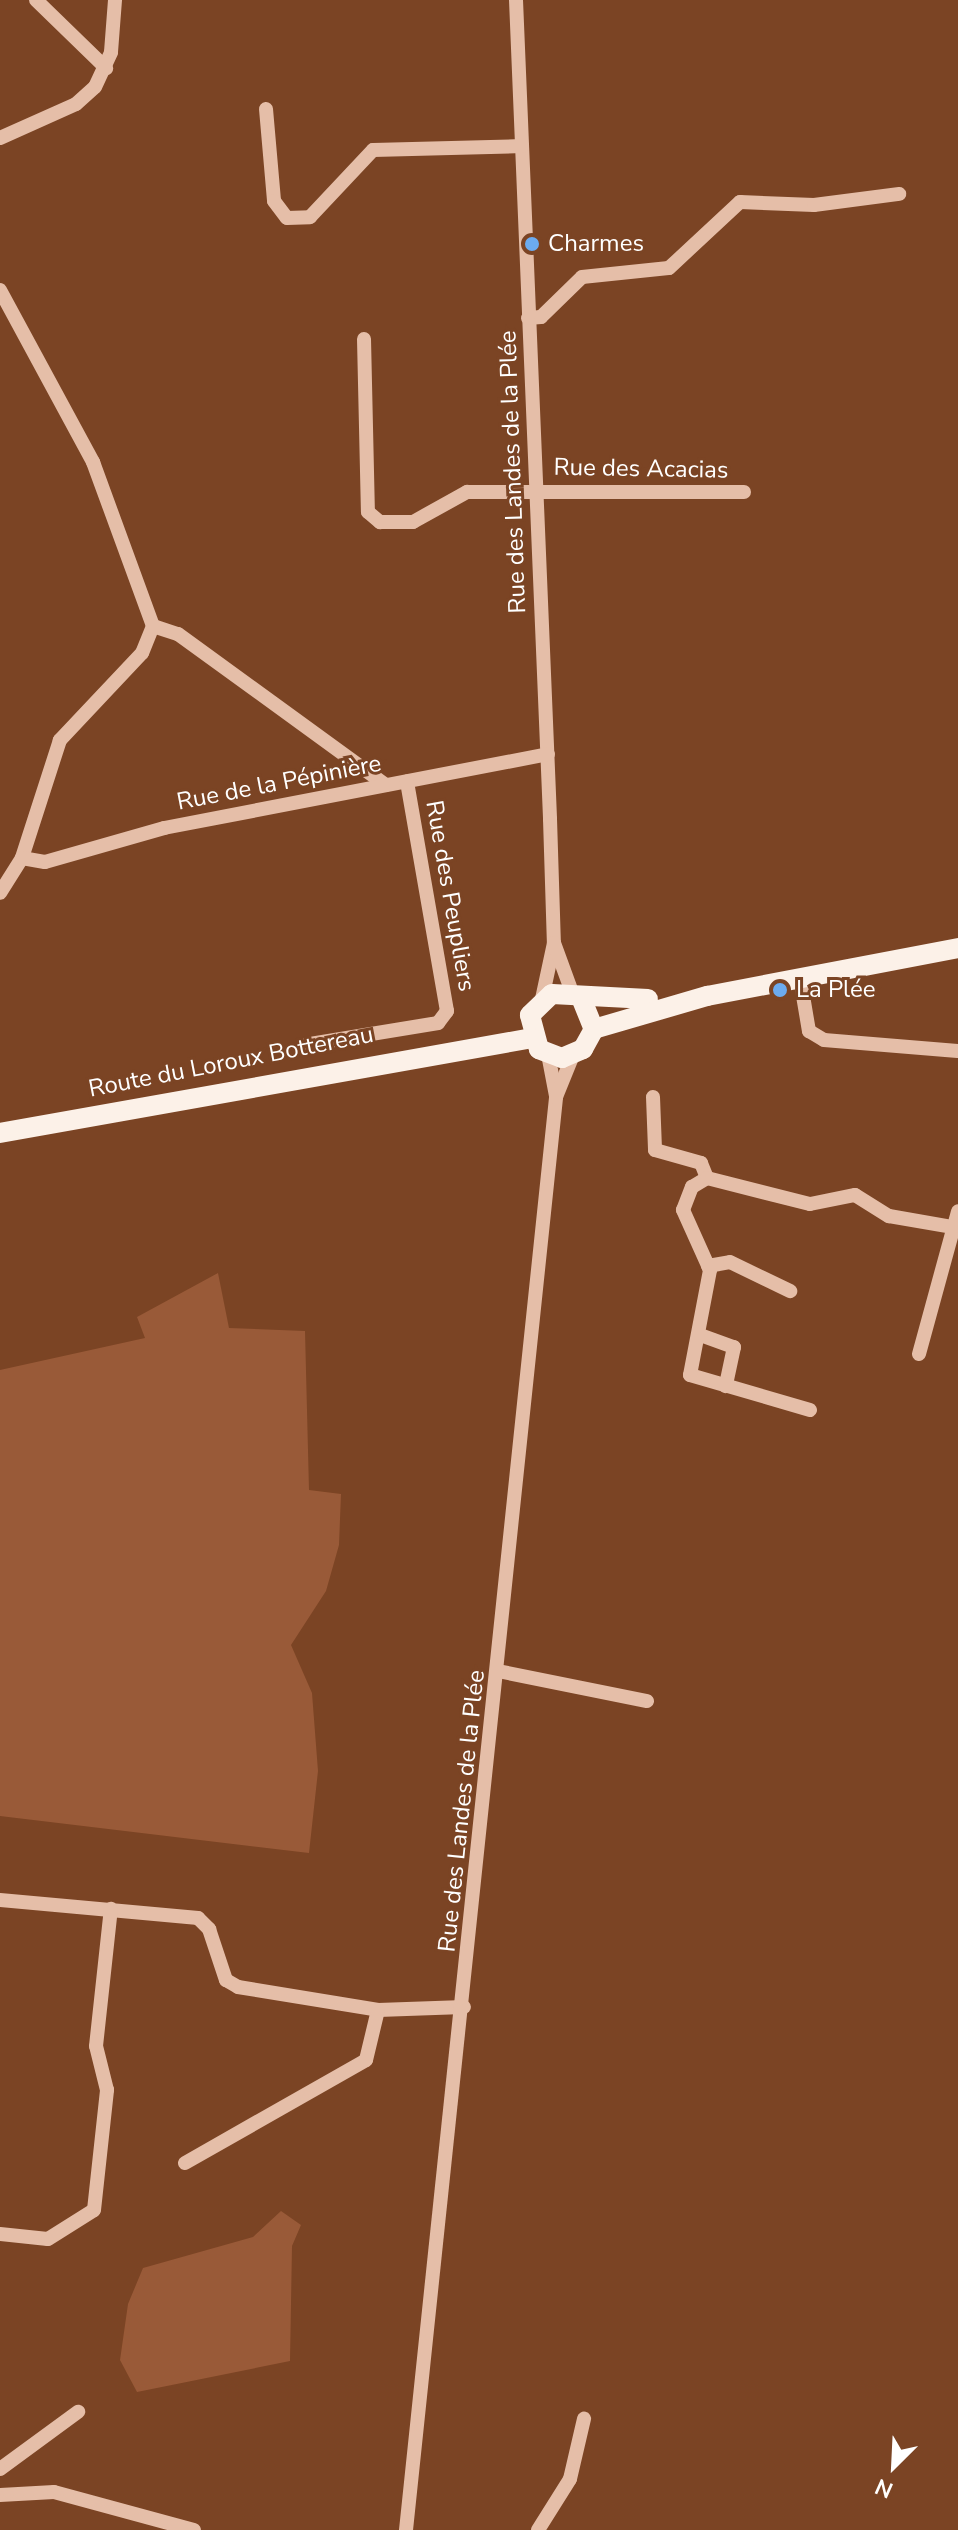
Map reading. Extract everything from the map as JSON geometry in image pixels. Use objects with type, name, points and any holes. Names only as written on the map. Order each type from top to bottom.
[{"type":"main road","points":[[707,996],[542,999],[530,1031],[548,1054],[573,1055],[594,1029],[707,996],[958,948]]},
{"type":"main road","points":[[578,997],[594,1029]]},
{"type":"main road","name":"Route du Loroux Bottereau","points":[[0,1133],[530,1031]]},
{"type":"street","points":[[36,0],[106,68]]},
{"type":"street","points":[[0,138],[76,104],[106,68],[115,0]]},
{"type":"street","name":"Rue des Landes de la Plée","points":[[516,0],[554,943],[542,999]]},
{"type":"street","points":[[266,109],[274,201],[287,218],[310,217],[373,150],[522,146]]},
{"type":"street","points":[[528,318],[541,317],[582,277],[669,268],[740,202],[814,205],[899,194]]},
{"type":"street","points":[[0,290],[93,462],[153,626],[142,653],[60,740],[22,858],[0,893]]},
{"type":"street","name":"Rue des Acacias","points":[[364,339],[374,519],[413,522],[467,492],[744,492]]},
{"type":"street","points":[[153,626],[178,634],[371,766],[386,785]]},
{"type":"street","name":"Rue de la Pépinière","points":[[22,858],[45,862],[164,828],[548,754]]},
{"type":"street","name":"Rue des Peupliers","points":[[304,1045],[438,1023],[447,1011],[407,781]]},
{"type":"street","name":"Rue des Landes de la Plée","points":[[554,943],[578,997]]},
{"type":"street","points":[[800,978],[809,1031],[824,1040],[958,1051]]},
{"type":"street","name":"Rue des Landes de la Plée","points":[[548,1054],[556,1097]]},
{"type":"street","name":"Rue des Landes de la Plée","points":[[406,2530],[464,2007],[556,1097],[573,1055]]},
{"type":"street","points":[[653,1097],[655,1150],[701,1163],[707,1178]]},
{"type":"street","points":[[810,1410],[690,1375],[703,1336],[708,1266],[683,1210],[692,1187],[707,1178],[810,1204],[855,1195],[889,1216],[953,1227]]},
{"type":"street","points":[[919,1354],[958,1211]]},
{"type":"street","points":[[708,1266],[730,1262],[790,1291]]},
{"type":"street","points":[[703,1336],[734,1347],[726,1386]]},
{"type":"street","points":[[498,1671],[647,1701]]},
{"type":"street","points":[[0,1900],[111,1909],[206,1922],[226,1980],[238,1987],[378,2010],[464,2007]]},
{"type":"street","points":[[0,2234],[48,2239],[94,2210],[107,2090],[96,2046],[111,1909]]},
{"type":"street","points":[[185,2163],[366,2060],[378,2010]]},
{"type":"street","points":[[0,2469],[78,2412]]},
{"type":"street","points":[[538,2530],[570,2479],[584,2419]]},
{"type":"street","points":[[0,2495],[54,2492],[153,2525],[194,2530]]},
{"type":"shaded area","points":[[218,1273],[229,1328],[305,1331],[309,1490],[341,1494],[339,1545],[326,1591],[291,1645],[312,1693],[318,1771],[309,1853],[0,1816],[0,1370],[145,1338],[137,1317]]},
{"type":"shaded area","points":[[281,2211],[301,2225],[292,2246],[290,2361],[137,2392],[120,2360],[128,2304],[143,2268],[253,2237]]},
{"type":"place","name":"Charmes","points":[[532,244]]},
{"type":"place","name":"La Plée","points":[[780,990]]}]
